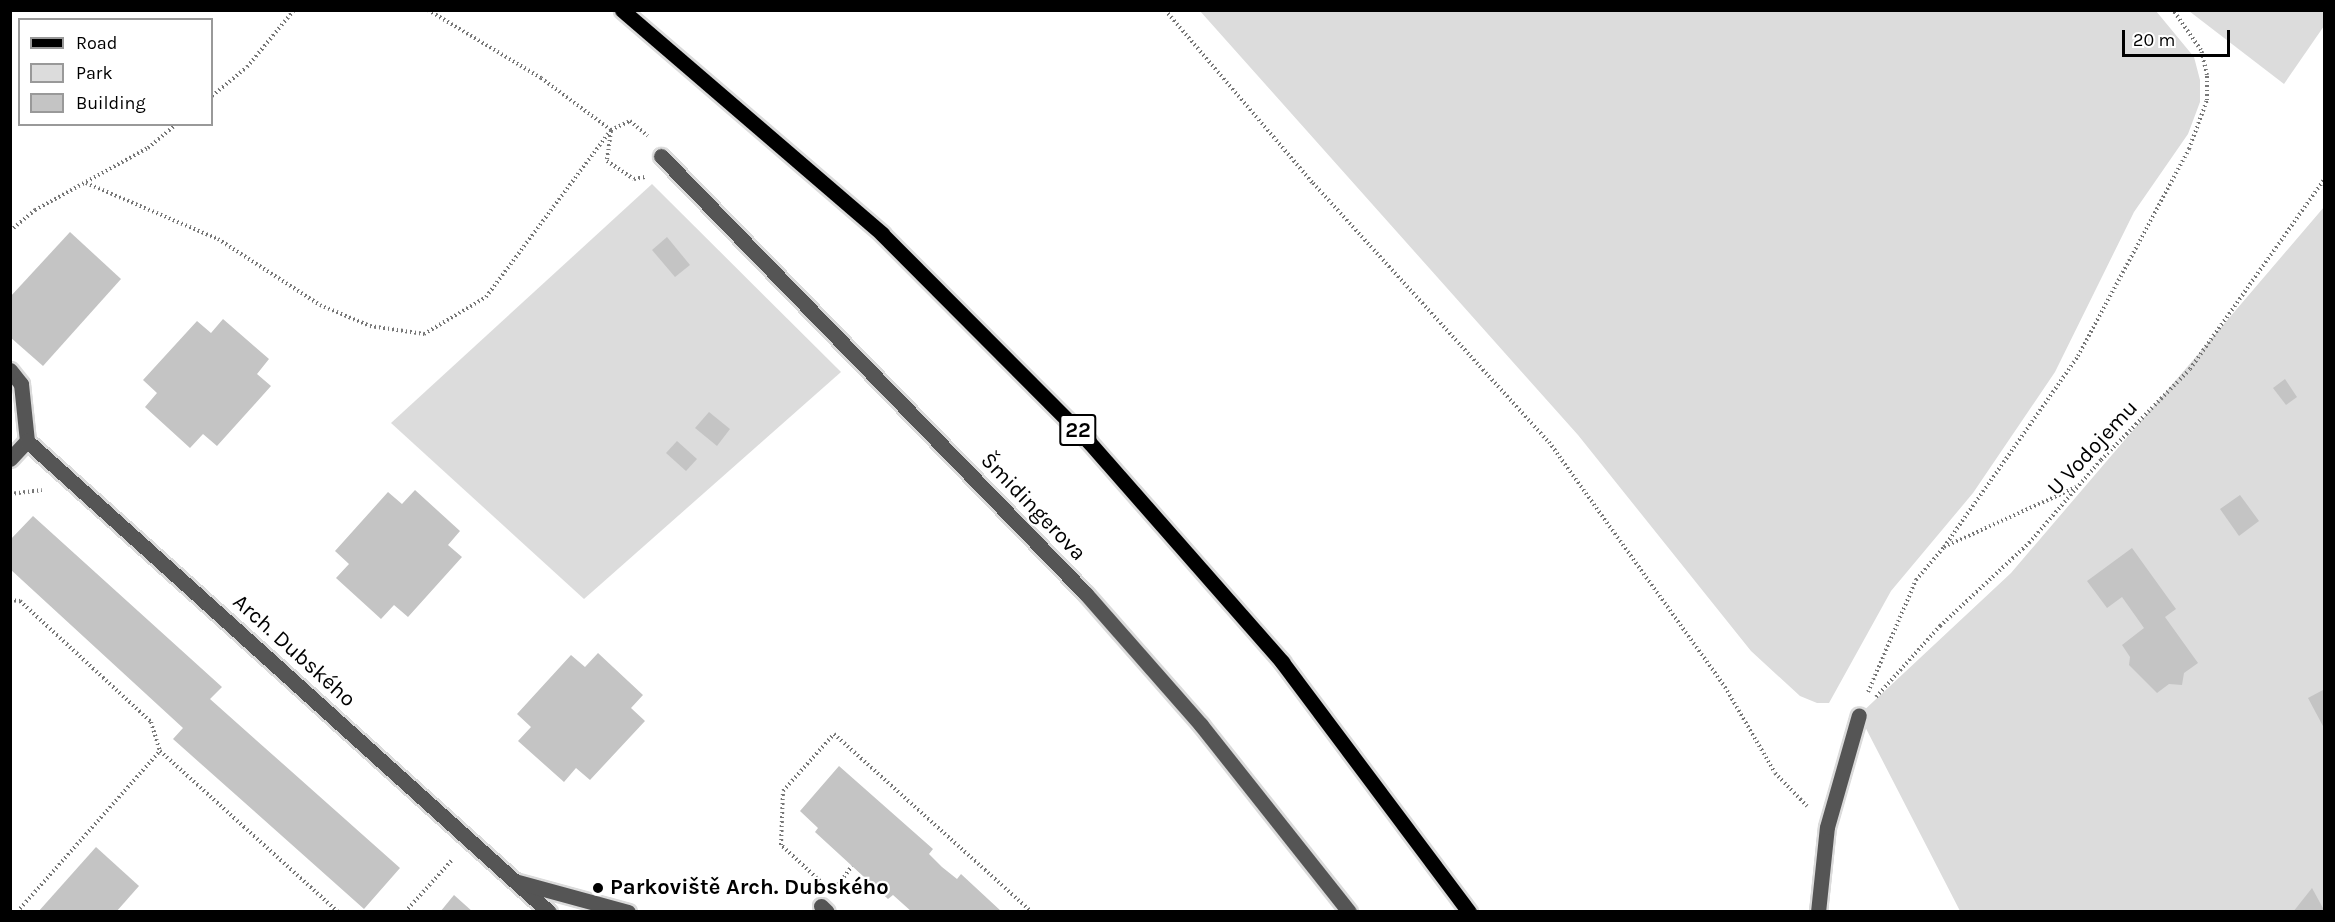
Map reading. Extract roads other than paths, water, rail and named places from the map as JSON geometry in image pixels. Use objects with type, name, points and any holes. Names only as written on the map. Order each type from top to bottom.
[{"type":"main road","name":"22","points":[[622,10],[874,227],[1089,442],[1282,662],[1469,912]]},
{"type":"street","name":"Šmidingerova","points":[[661,156],[1086,594],[1201,726],[1348,912]]},
{"type":"street","points":[[10,370],[21,384],[27,441],[10,459]]},
{"type":"street","name":"Arch. Dubského","points":[[27,441],[549,912]]},
{"type":"street","points":[[1818,912],[1829,821],[1859,715]]},
{"type":"street","points":[[516,881],[628,912]]},
{"type":"place","name":"Parkoviště Arch. Dubského","points":[[598,888]]}]
